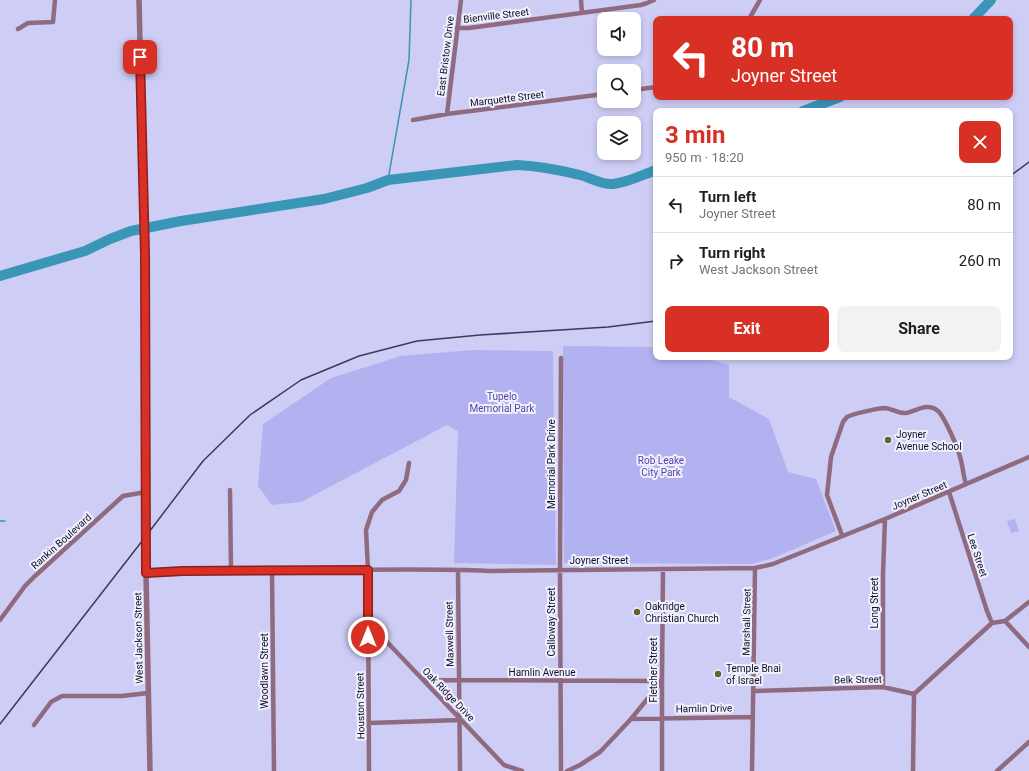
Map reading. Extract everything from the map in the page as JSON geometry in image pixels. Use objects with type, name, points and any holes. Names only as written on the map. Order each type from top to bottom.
[{"type":"street","points":[[18,29],[28,23],[53,22],[55,0]]},
{"type":"street","name":"West Jackson Street","points":[[139,0],[145,254],[146,573],[150,771]]},
{"type":"street","name":"East Bristow Drive","points":[[447,114],[460,0]]},
{"type":"street","points":[[581,0],[582,13]]},
{"type":"street","name":"Bienville Street","points":[[457,28],[468,28],[641,5],[647,4],[654,0]]},
{"type":"street","points":[[751,16],[760,0]]},
{"type":"street","points":[[641,89],[653,87]]},
{"type":"street","name":"Marquette Street","points":[[413,120],[447,114],[597,95]]},
{"type":"street","name":"Memorial Park Drive","points":[[560,570],[561,358]]},
{"type":"street","points":[[842,535],[827,495],[831,457],[843,422],[847,417],[876,408],[886,408],[899,413],[906,413],[926,407],[932,407],[943,417],[960,457],[966,484]]},
{"type":"street","name":"Joyner Street","points":[[146,573],[231,571],[489,571],[755,568],[773,564],[884,519],[1029,457]]},
{"type":"street","name":"Houston Street","points":[[369,771],[368,570],[366,530],[372,512],[382,500],[400,491],[406,480],[410,463]]},
{"type":"street","points":[[230,490],[231,571]]},
{"type":"street","name":"Rankin Boulevard","points":[[0,620],[25,586],[123,496],[146,492]]},
{"type":"street","name":"Lee Street","points":[[948,492],[992,623]]},
{"type":"street","name":"Long Street","points":[[884,519],[884,687]]},
{"type":"street","name":"Marshall Street","points":[[752,771],[755,568]]},
{"type":"street","name":"Fletcher Street","points":[[662,771],[663,569]]},
{"type":"street","name":"Maxwell Street","points":[[458,570],[460,771]]},
{"type":"street","name":"Calloway Street","points":[[560,570],[561,771]]},
{"type":"street","name":"Woodlawn Street","points":[[272,571],[274,771]]},
{"type":"street","points":[[913,771],[914,694],[992,623],[1005,621],[1029,602]]},
{"type":"street","points":[[1005,621],[1029,647]]},
{"type":"street","name":"Oak Ridge Drive","points":[[368,622],[504,765],[522,771]]},
{"type":"street","name":"Hamlin Avenue","points":[[423,680],[662,681]]},
{"type":"street","points":[[567,771],[580,765],[600,752],[631,720],[662,681]]},
{"type":"street","name":"Belk Street","points":[[754,692],[884,687],[914,694]]},
{"type":"street","points":[[34,725],[51,702],[62,696],[122,696],[148,693]]},
{"type":"street","name":"Hamlin Drive","points":[[631,720],[753,716]]},
{"type":"street","points":[[369,723],[460,720]]},
{"type":"street","points":[[997,771],[1029,742]]},
{"type":"green space","name":"Rob Leake City Park","points":[[563,346],[653,347],[653,360],[711,360],[729,365],[729,397],[769,419],[788,472],[816,479],[836,531],[773,558],[752,564],[564,563]]},
{"type":"green space","name":"Tupelo Memorial Park","points":[[473,350],[553,351],[556,565],[454,563],[458,431],[447,425],[301,502],[272,505],[258,486],[263,424],[331,378],[401,356]]},
{"type":"green space","points":[[1015,519],[1019,531],[1011,533],[1007,521]]},
{"type":"waterway","points":[[388,180],[409,60],[411,0]]},
{"type":"waterway","points":[[976,16],[991,0]]},
{"type":"waterway","points":[[811,108],[832,100]]},
{"type":"waterway","points":[[0,276],[85,251],[131,231],[181,221],[324,199],[367,188],[388,180],[517,165],[557,170],[580,175],[596,181],[613,184],[653,171]]},
{"type":"waterway","points":[[0,521],[5,521]]},
{"type":"railway","points":[[1013,174],[1029,162]]},
{"type":"railway","points":[[0,724],[203,461],[250,415],[301,380],[359,356],[417,341],[480,335],[608,327],[653,321]]},
{"type":"place","name":"Joyner Avenue School","points":[[888,440]]},
{"type":"place","name":"Oakridge Christian Church","points":[[637,612]]},
{"type":"place","name":"Temple Bnai of Israel","points":[[718,674]]},
{"type":"route","points":[[140,57],[145,254],[146,573],[183,571],[368,570],[368,637]]}]
